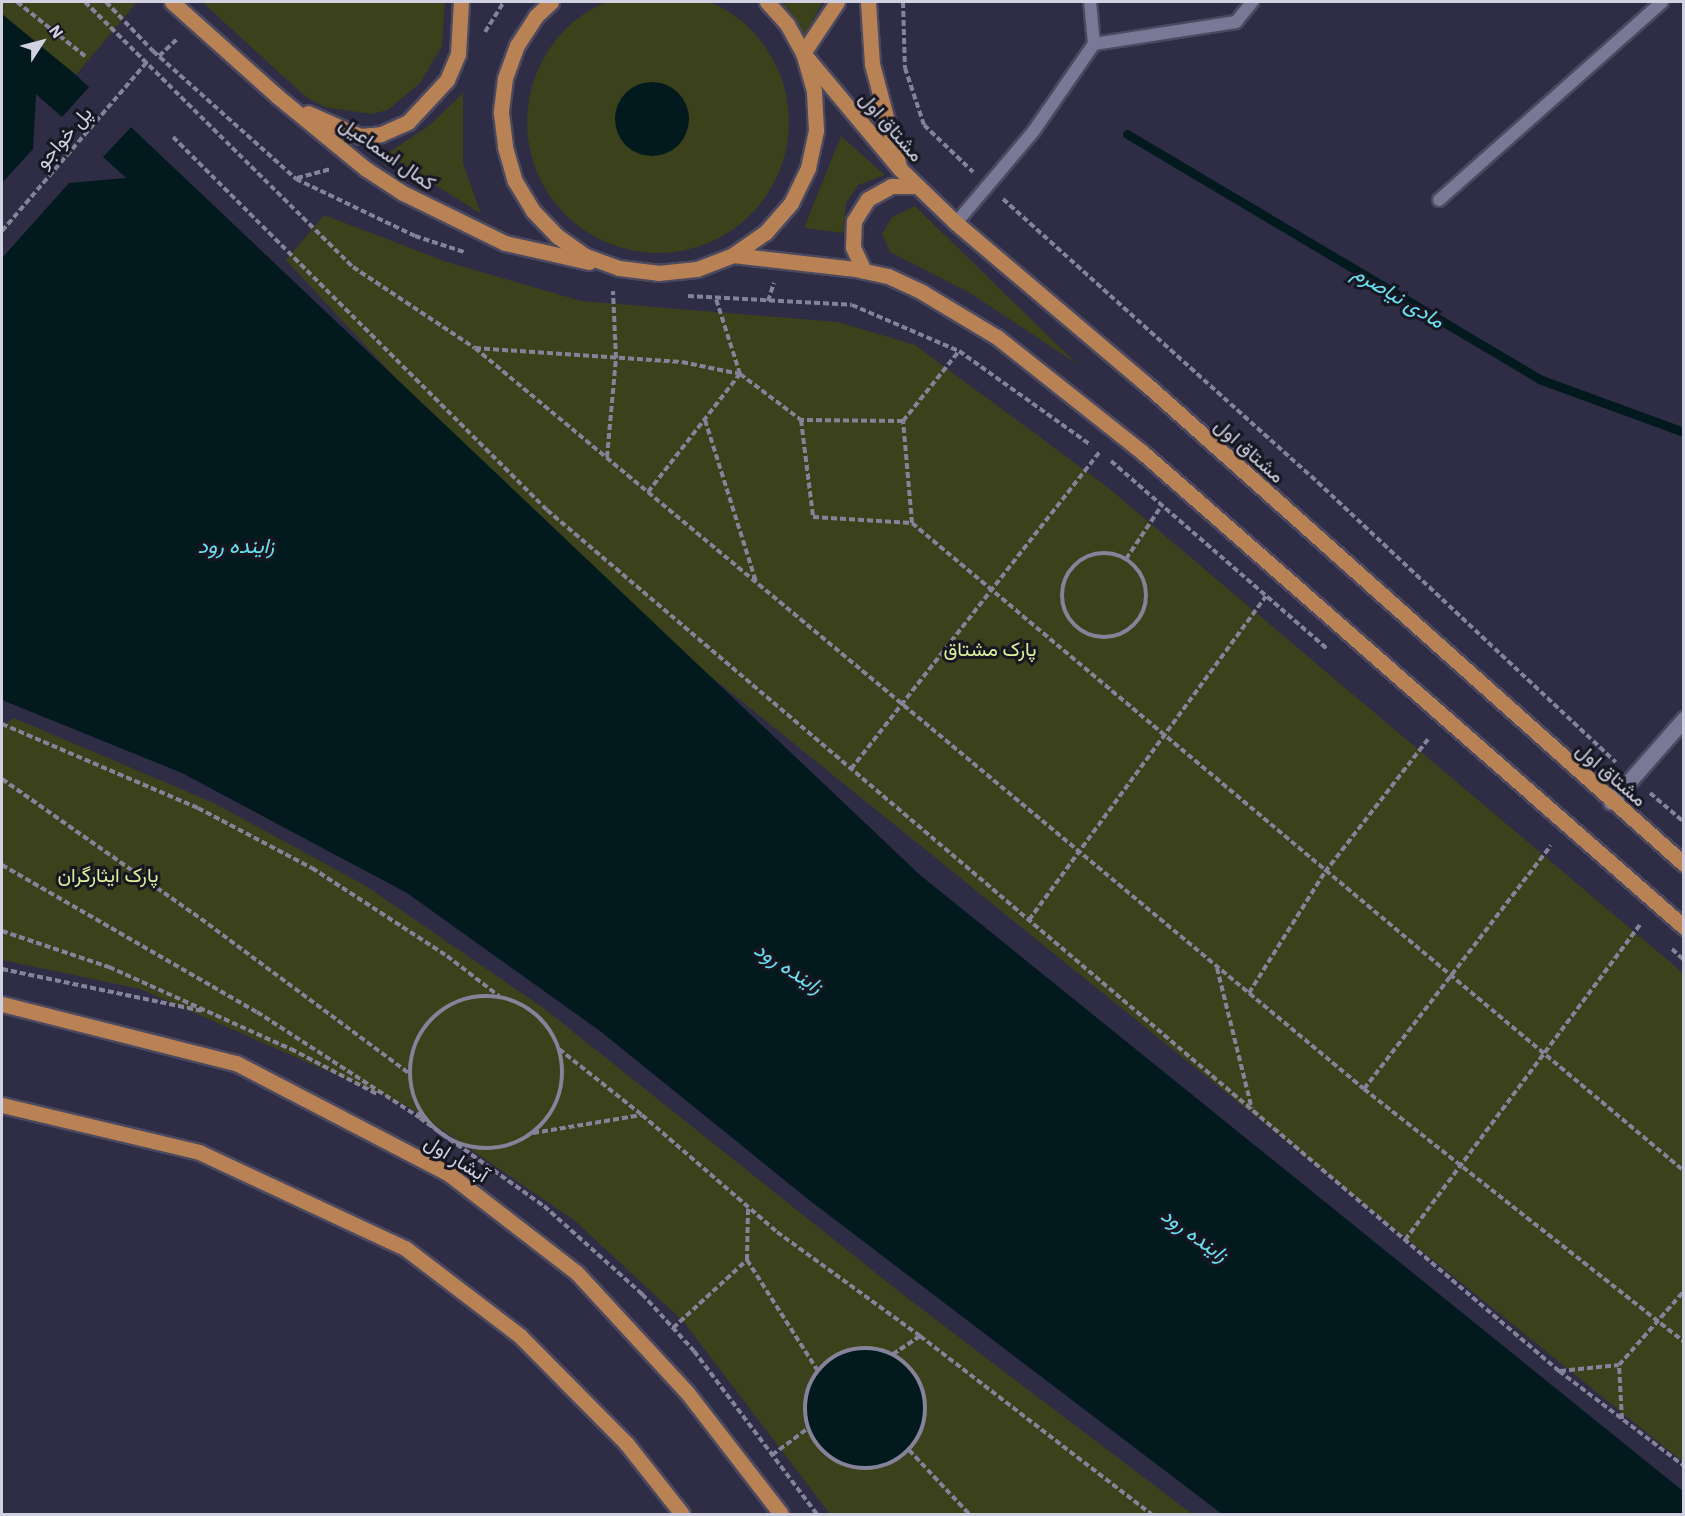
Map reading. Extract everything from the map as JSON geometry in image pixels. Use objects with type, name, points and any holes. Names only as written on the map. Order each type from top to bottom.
[{"type":"main road","name":"کمال اسماعیل","points":[[172,2],[277,96],[366,169],[448,218],[505,243],[619,268]]},
{"type":"main road","points":[[277,96],[340,130],[360,136],[381,134],[408,122],[447,80],[458,54],[462,2]]},
{"type":"main road","points":[[551,2],[536,16],[518,45],[505,78],[501,113],[504,147],[515,181],[533,211],[557,236],[586,256],[619,268],[658,273],[697,269],[733,255],[765,233],[791,203],[808,168],[816,130],[814,91],[803,53],[787,24],[767,2]]},
{"type":"main road","points":[[803,53],[837,2]]},
{"type":"main road","points":[[868,2],[872,64],[900,169]]},
{"type":"main road","name":"مشتاق اول","points":[[803,53],[900,169],[956,223],[1146,384],[1683,864]]},
{"type":"main road","points":[[864,271],[853,247],[854,221],[868,199],[891,186],[917,186]]},
{"type":"main road","points":[[733,255],[864,271],[922,292],[1038,368],[1142,452],[1683,927]]},
{"type":"main road","name":"آبشار اول","points":[[2,1004],[236,1063],[449,1174],[576,1272],[686,1391],[781,1515]]},
{"type":"main road","points":[[2,1105],[199,1152],[405,1248],[520,1336],[626,1443],[682,1515]]},
{"type":"street","points":[[1611,802],[1683,719]]},
{"type":"lane","points":[[956,223],[1033,132],[1094,44],[1090,2]]},
{"type":"lane","points":[[1094,44],[1236,22],[1252,2]]},
{"type":"lane","points":[[1439,200],[1662,2]]},
{"type":"path","points":[[17,2],[85,56]]},
{"type":"path","points":[[85,2],[353,267],[475,348],[1364,1089],[1683,1342]]},
{"type":"path","points":[[106,2],[153,51],[296,178],[414,236],[467,253]]},
{"type":"path","points":[[903,2],[905,68],[924,125],[987,186],[1311,476],[1683,822]]},
{"type":"path","name":"پل خواجو","points":[[2,231],[147,62]]},
{"type":"path","points":[[173,136],[547,510],[1559,1371],[1683,1466]]},
{"type":"path","points":[[607,458],[616,358],[612,286],[624,287]]},
{"type":"path","points":[[682,295],[716,299],[852,304],[959,351],[1100,452],[1329,651]]},
{"type":"path","points":[[716,299],[740,374]]},
{"type":"path","points":[[475,348],[682,362],[740,374],[801,420],[903,421]]},
{"type":"path","points":[[912,523],[903,421],[959,351]]},
{"type":"path","points":[[648,492],[740,374]]},
{"type":"path","points":[[705,420],[756,582]]},
{"type":"path","points":[[801,420],[813,517],[912,523],[1683,1171]]},
{"type":"path","points":[[851,769],[1100,452]]},
{"type":"path","points":[[1125,560],[1162,505]]},
{"type":"path","points":[[1107,553],[1125,560],[1142,575],[1146,590],[1140,618],[1130,629],[1103,638],[1076,627],[1063,604],[1064,585],[1072,567],[1095,554],[1107,553]]},
{"type":"path","points":[[1029,920],[1166,737],[1266,596]]},
{"type":"path","points":[[2,724],[198,808],[312,868],[447,956],[499,996],[536,1014],[559,1049],[642,1115],[748,1208],[920,1336],[1151,1515]]},
{"type":"path","points":[[1420,730],[1437,745]]},
{"type":"path","points":[[1249,993],[1325,872],[1429,738]]},
{"type":"path","points":[[2,779],[208,924],[410,1074]]},
{"type":"path","points":[[1364,1089],[1451,978],[1550,843],[1560,852]]},
{"type":"path","points":[[2,865],[257,1012],[420,1119],[410,1074],[413,1048],[434,1015],[471,997],[499,996]]},
{"type":"path","points":[[1632,915],[1649,930]]},
{"type":"path","points":[[1405,1240],[1641,923]]},
{"type":"path","points":[[2,931],[109,967],[211,1013],[397,1104]]},
{"type":"path","points":[[1666,945],[1683,960]]},
{"type":"path","points":[[1217,966],[1252,1110]]},
{"type":"path","points":[[2,969],[211,1013]]},
{"type":"path","points":[[532,1133],[557,1099],[562,1077],[559,1049]]},
{"type":"path","points":[[419,1108],[435,1128],[470,1146],[496,1147],[532,1133],[642,1115]]},
{"type":"path","points":[[748,1208],[747,1260],[818,1371]]},
{"type":"path","points":[[673,1328],[747,1260]]},
{"type":"path","points":[[1559,1371],[1619,1365],[1660,1322],[1683,1291]]},
{"type":"path","points":[[892,1355],[920,1336]]},
{"type":"path","points":[[869,1348],[892,1355],[910,1368],[921,1388],[925,1410],[921,1431],[909,1450],[883,1467],[853,1468],[825,1455],[807,1430],[804,1406],[810,1382],[818,1371],[845,1351],[869,1348]]},
{"type":"path","points":[[1619,1365],[1622,1420]]},
{"type":"path","points":[[772,1455],[807,1430]]},
{"type":"path","points":[[909,1450],[969,1515]]},
{"type":"green space","points":[[658,-9],[683,-6],[708,1],[731,13],[759,39],[779,72],[786,97],[789,122],[786,147],[779,172],[767,195],[741,223],[708,243],[683,250],[658,253],[633,250],[608,243],[585,231],[557,205],[537,172],[530,147],[527,122],[530,97],[537,72],[549,49],[575,21],[608,1],[633,-6]]},
{"type":"green space","points":[[2,2],[137,2],[76,75],[2,16]]},
{"type":"green space","points":[[202,2],[445,2],[442,46],[420,83],[388,110],[371,114],[325,107],[306,97]]},
{"type":"green space","points":[[782,2],[823,2],[805,34]]},
{"type":"green space","points":[[463,93],[463,163],[481,214],[387,154],[431,124]]},
{"type":"green space","points":[[841,136],[885,175],[858,185],[846,203],[843,233],[804,228]]},
{"type":"green space","points":[[915,206],[1077,364],[970,293],[890,252],[882,234],[892,217]]},
{"type":"green space","name":"پارک مشتاق","points":[[324,215],[447,262],[581,301],[838,322],[915,345],[1106,486],[1683,973],[1683,1462],[557,552],[286,260]]},
{"type":"green space","name":"پارک ایثارگران","points":[[14,718],[214,803],[366,886],[542,1007],[910,1300],[1192,1514],[830,1514],[683,1321],[574,1220],[407,1106],[140,989],[2,960],[2,726]]},
{"type":"water","name":"زاینده رود","points":[[2,14],[76,75],[920,875],[1683,1491],[1683,1514],[1222,1514],[809,1200],[600,1031],[407,893],[182,773],[2,700]]},
{"type":"water","points":[[652,82],[673,88],[683,98],[689,119],[683,140],[673,150],[652,156],[631,150],[621,140],[615,119],[621,98],[631,88]]},
{"type":"water","points":[[865,1348],[888,1353],[907,1366],[920,1385],[925,1408],[920,1431],[907,1450],[888,1463],[865,1468],[842,1463],[823,1450],[810,1431],[805,1408],[810,1385],[823,1366],[842,1353]]},
{"type":"pier","points":[[91,85],[133,125],[103,157],[126,178],[69,183],[2,258],[2,183],[33,149],[36,94],[62,117]]},
{"type":"waterway","name":"مادی نیاصرم","points":[[1127,134],[1539,379],[1684,432]]}]
